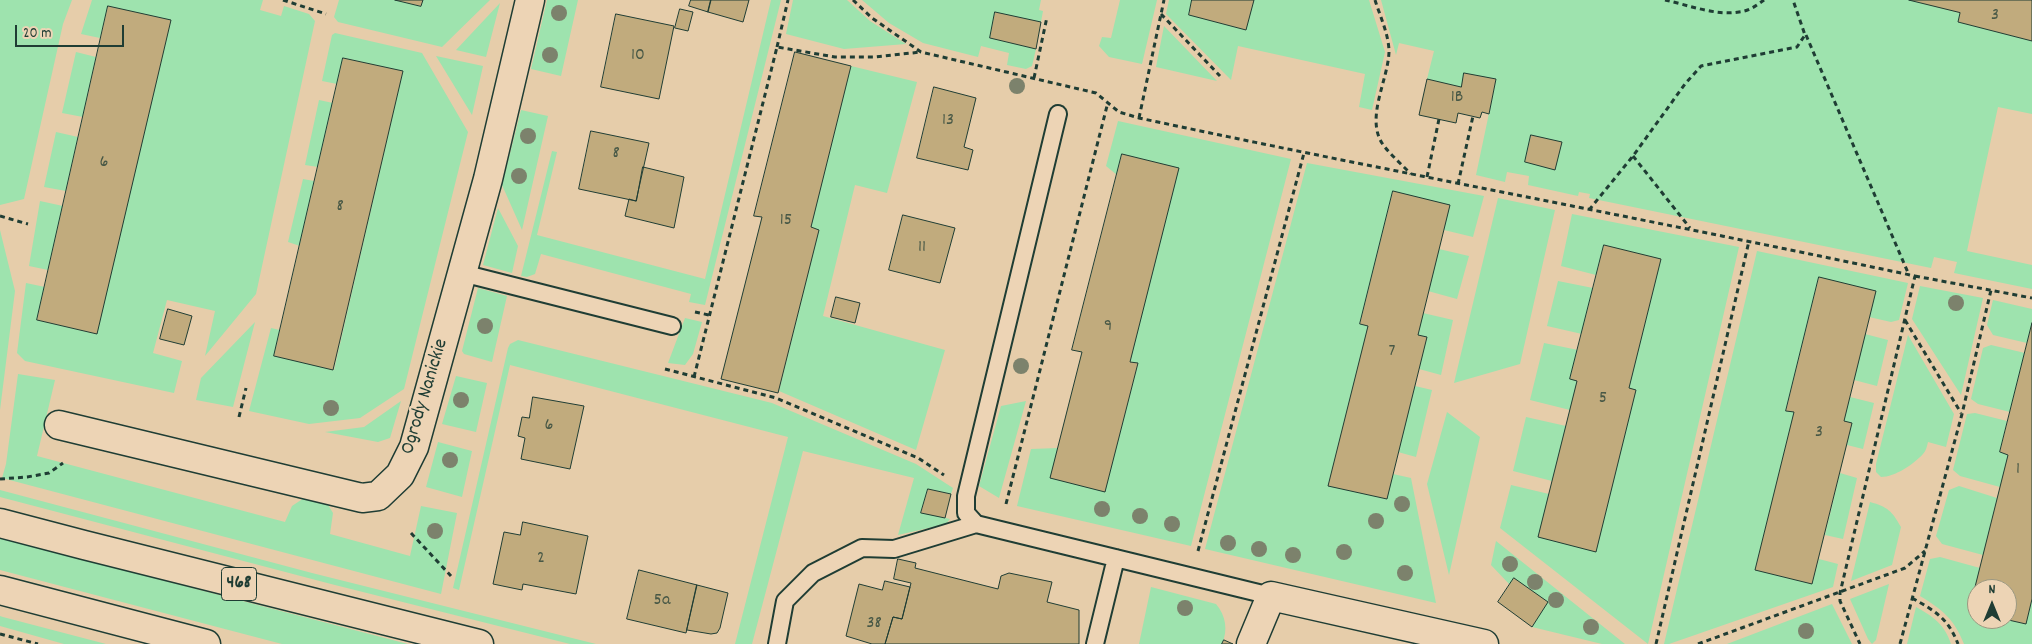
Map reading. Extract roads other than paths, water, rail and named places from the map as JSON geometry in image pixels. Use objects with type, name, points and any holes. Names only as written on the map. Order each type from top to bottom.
[{"type":"street","name":"Ogrody Nanickie","points":[[59,425],[362,498],[378,496],[400,475],[414,447],[488,179],[530,0]]},
{"type":"street","name":"468","points":[[0,523],[84,546],[479,644]]},
{"type":"street","points":[[0,590],[206,644]]},
{"type":"street","points":[[1250,644],[1271,596],[1418,636],[1484,644]]},
{"type":"lane","points":[[976,524],[966,513],[966,496],[1058,114]]},
{"type":"lane","points":[[462,272],[672,326]]},
{"type":"lane","points":[[777,644],[785,601],[813,573],[862,548],[894,549],[976,524],[1271,596]]},
{"type":"lane","points":[[1095,644],[1116,558]]}]
